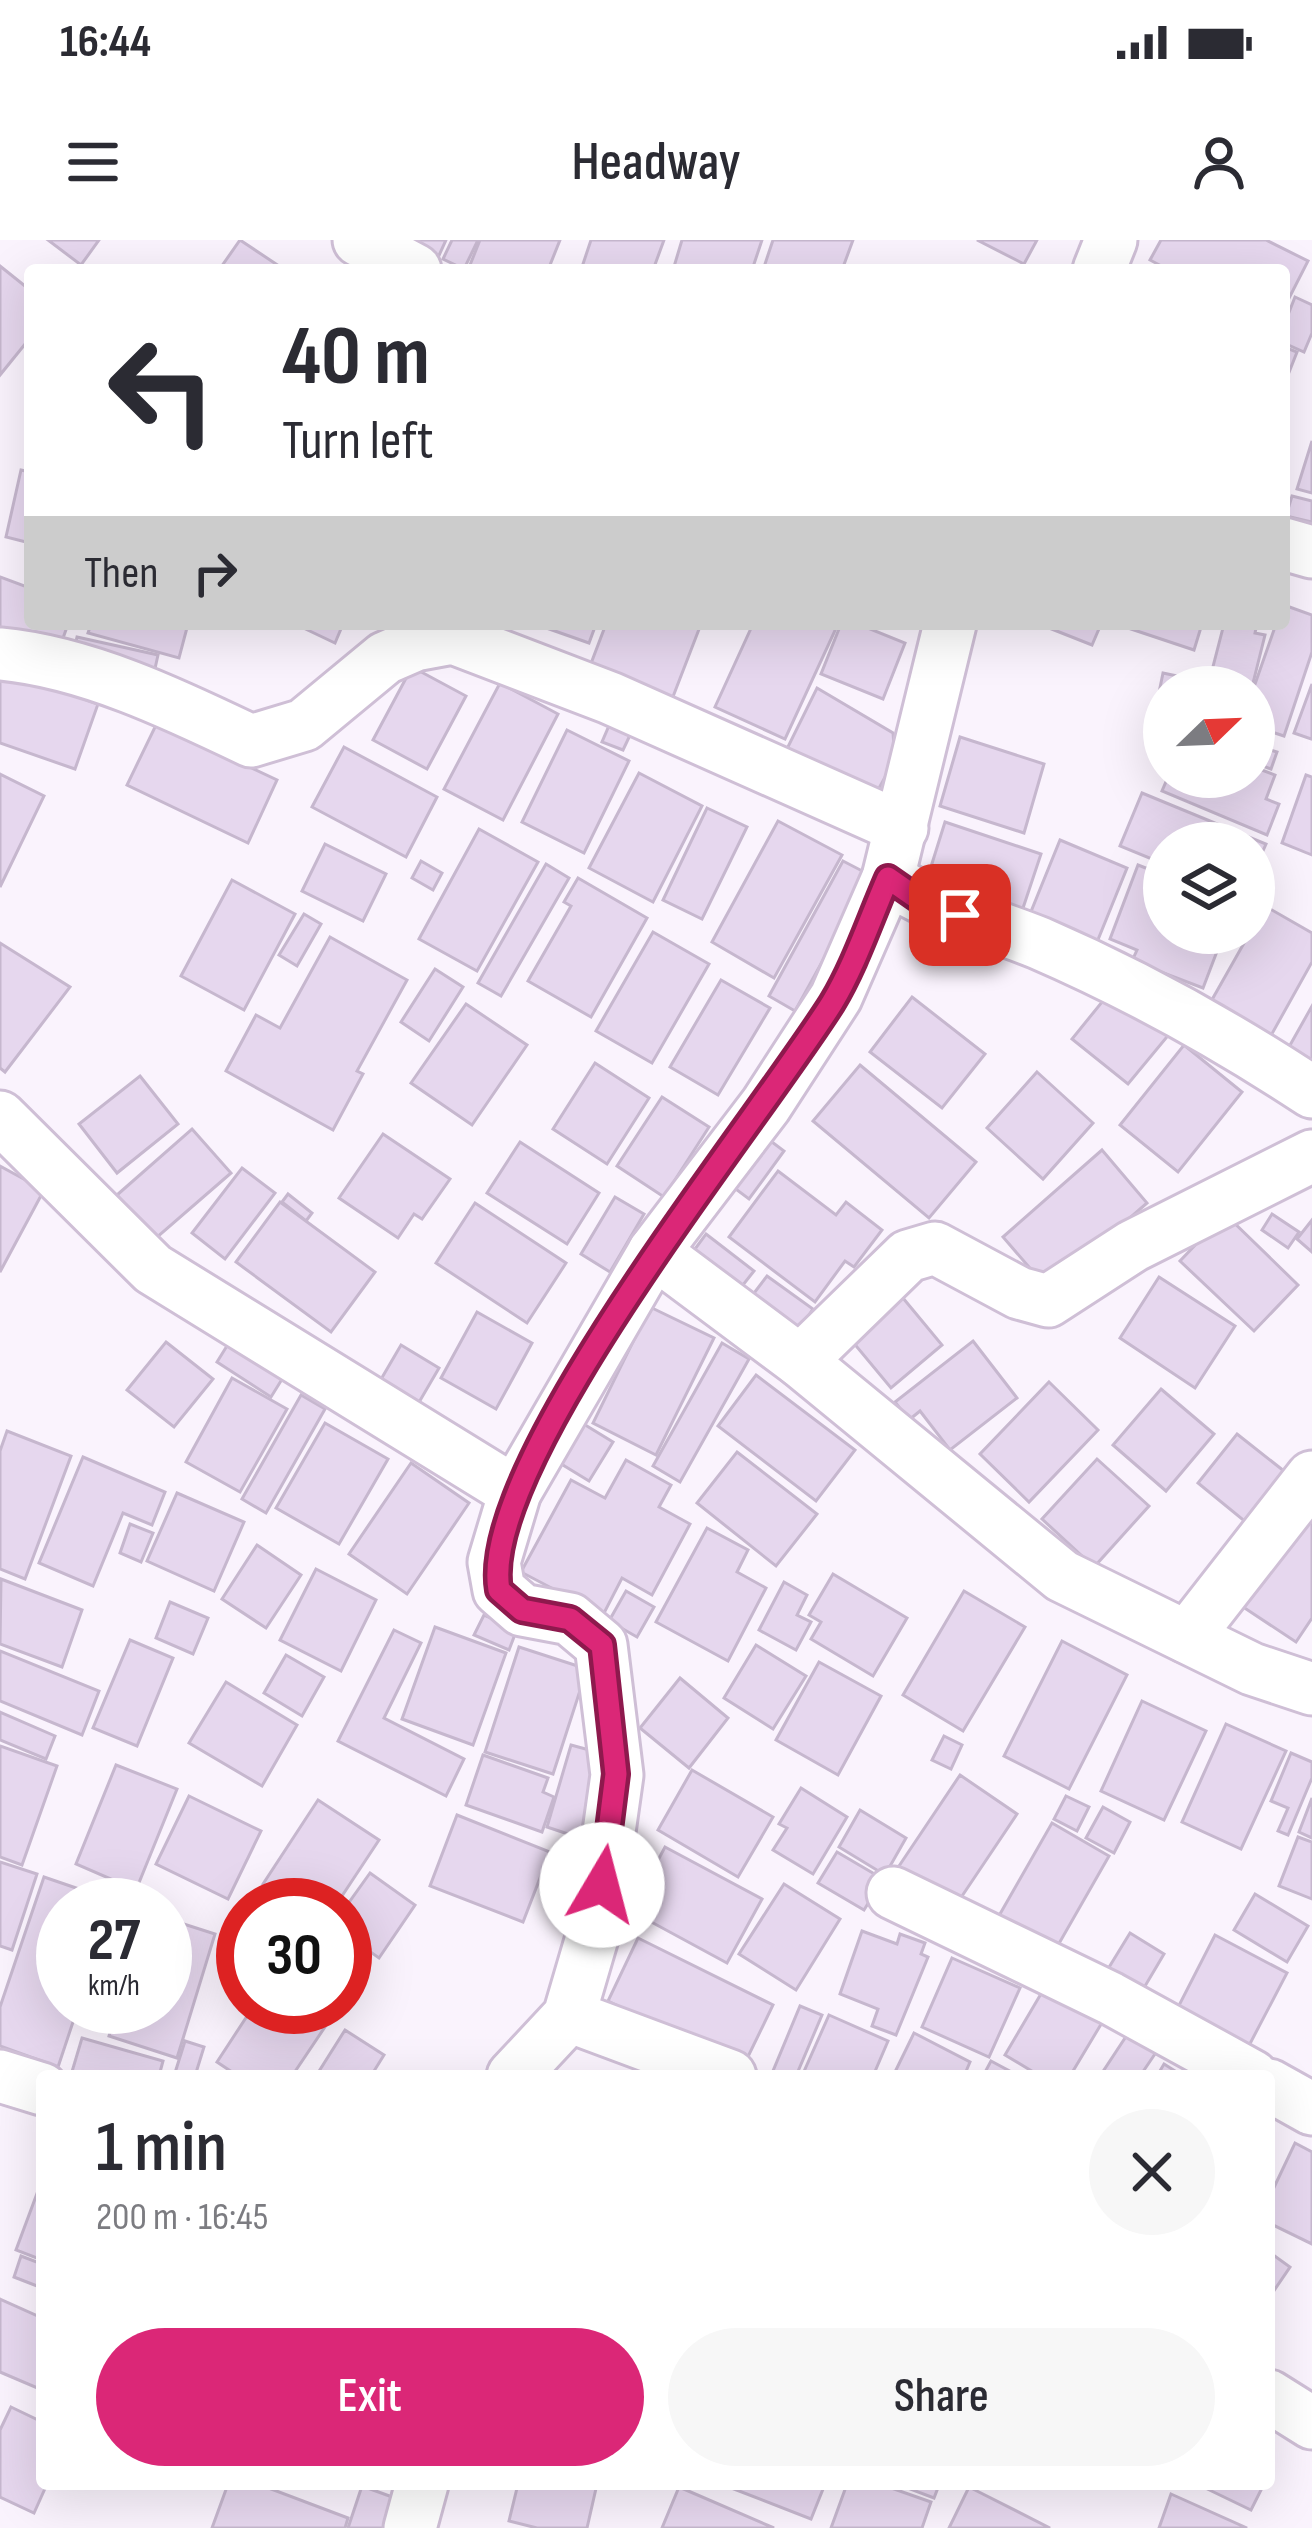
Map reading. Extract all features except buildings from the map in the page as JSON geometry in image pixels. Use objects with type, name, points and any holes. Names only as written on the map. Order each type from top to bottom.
[{"type":"street","points":[[359,240],[404,264]]},
{"type":"street","points":[[519,2070],[569,2016],[596,1924],[616,1774],[602,1645],[570,1619],[522,1610],[499,1590],[494,1562],[515,1492],[654,1252],[766,1105],[836,997],[888,878],[949,630]]},
{"type":"street","points":[[0,654],[38,657],[185,709],[251,741],[304,725],[385,658],[415,645],[453,638],[610,698],[902,827]]},
{"type":"street","points":[[888,878],[921,901],[1037,943],[1204,1021],[1312,1092]]},
{"type":"street","points":[[0,1117],[153,1269],[515,1492]]},
{"type":"street","points":[[800,1360],[908,1256],[935,1248],[1019,1293],[1048,1301],[1133,1246],[1312,1156]]},
{"type":"street","points":[[654,1252],[800,1360],[1062,1576],[1252,1669],[1312,1689]]},
{"type":"street","points":[[1187,1636],[1312,1477]]},
{"type":"street","points":[[892,1893],[1110,1998],[1241,2070]]},
{"type":"street","points":[[569,2016],[714,2070]]},
{"type":"street","points":[[0,2076],[36,2088]]},
{"type":"street","points":[[1275,2088],[1312,2109]]},
{"type":"street","points":[[1275,2400],[1312,2423]]},
{"type":"street","points":[[410,2528],[420,2490]]},
{"type":"route","points":[[602,1885],[616,1774],[602,1645],[570,1619],[522,1610],[499,1590],[494,1562],[515,1492],[654,1252],[766,1105],[836,997],[888,878],[921,901],[960,915]]}]
